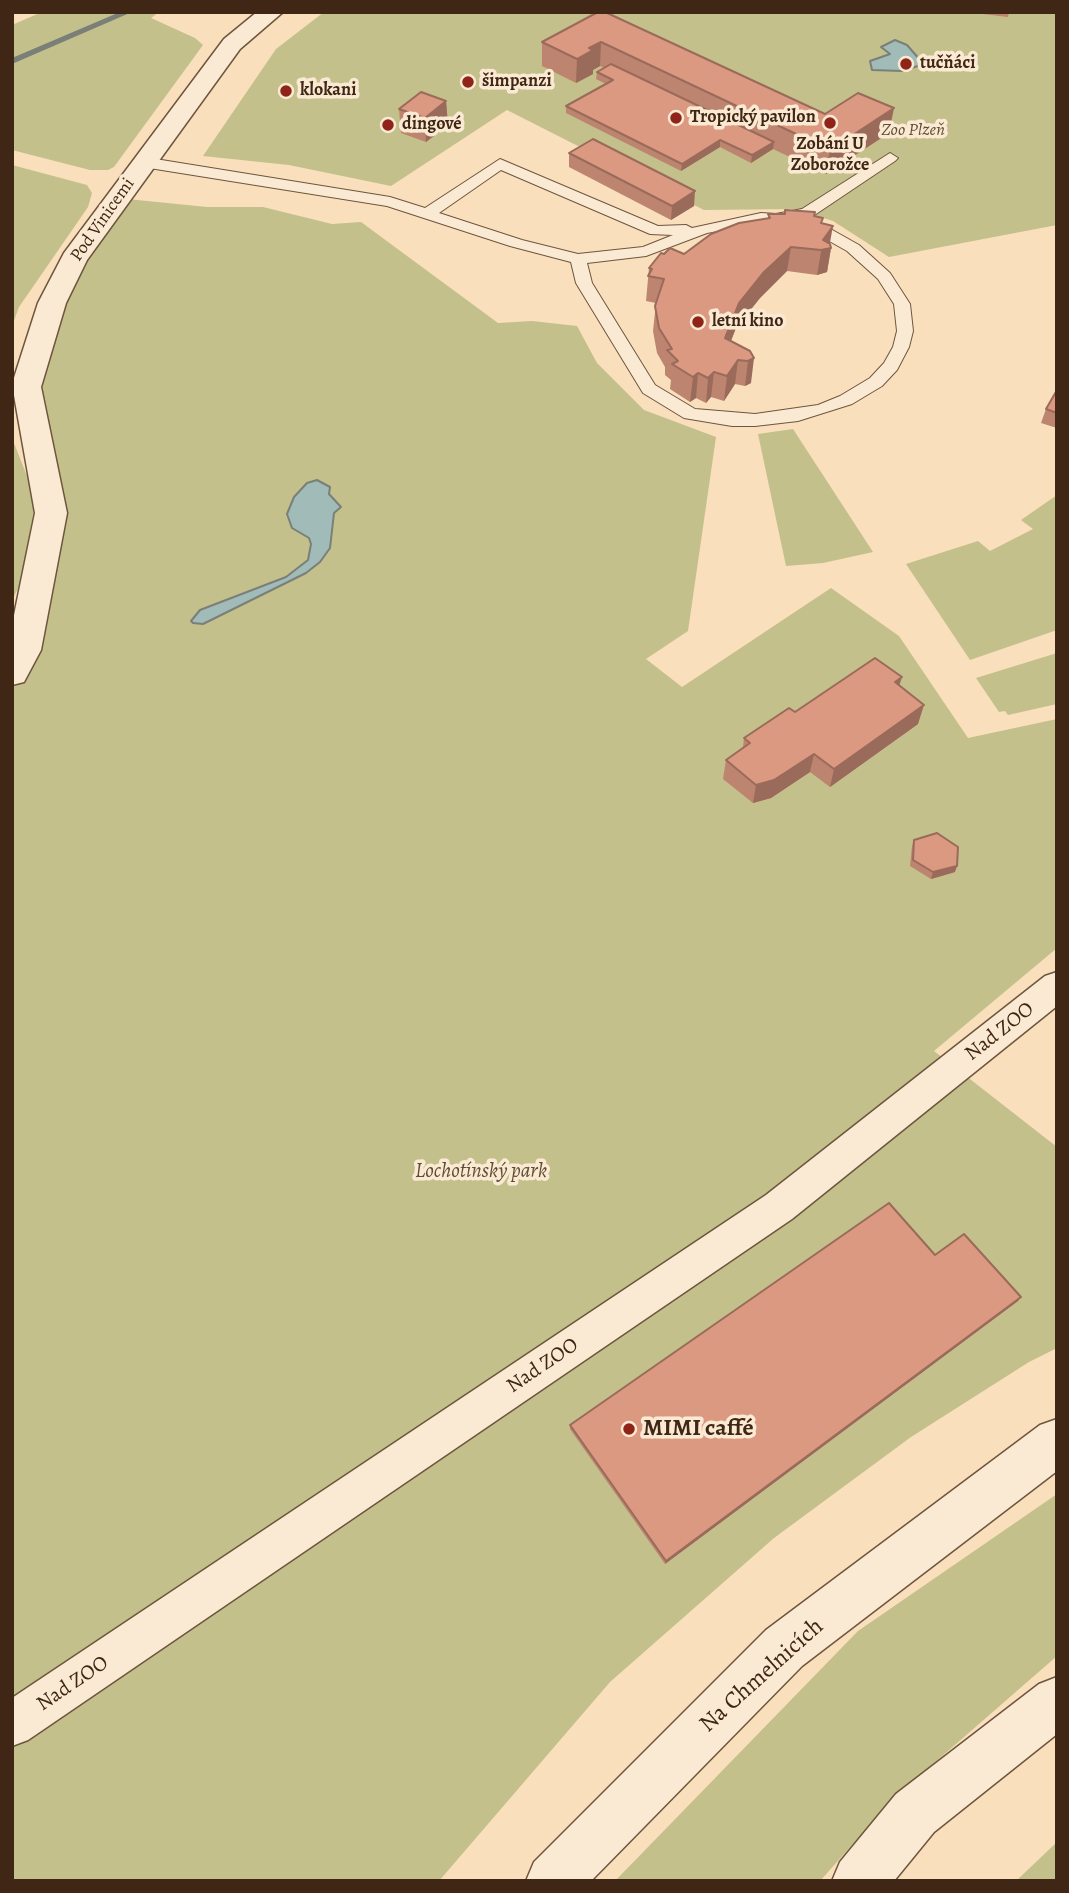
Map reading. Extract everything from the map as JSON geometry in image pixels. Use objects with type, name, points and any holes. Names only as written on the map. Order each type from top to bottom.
[{"type":"street","name":"Pod Vinicemi","points":[[12,673],[23,650],[51,513],[26,387],[52,303],[74,258],[232,44],[272,12]]},
{"type":"street","name":"Nad ZOO","points":[[12,1724],[779,1207],[1057,986]]},
{"type":"street","name":"Na Chmelnicích","points":[[553,1881],[784,1648],[1057,1442]]},
{"type":"street","points":[[859,1881],[915,1812],[1057,1702]]},
{"type":"lane","points":[[428,214],[500,164],[656,231],[704,229],[761,218],[807,213],[890,158]]},
{"type":"lane","points":[[143,162],[390,202],[516,243],[578,259],[646,251],[704,229]]},
{"type":"lane","points":[[578,259],[584,283],[649,389],[671,405],[707,418],[755,420],[798,415],[846,400],[876,382],[897,356],[905,331],[901,304],[884,276],[853,248],[812,226],[793,220],[761,218]]},
{"type":"green space","points":[[42,12],[159,12],[151,18],[195,38],[203,45],[114,167],[108,170],[90,170],[12,150],[12,25]]},
{"type":"green space","name":"Zoo Plzeň","points":[[324,12],[1057,12],[1057,225],[889,257],[833,221],[795,209],[704,210],[507,110],[391,186],[289,165],[203,156],[276,49]]},
{"type":"green space","points":[[12,165],[87,185],[92,193],[88,207],[19,307],[12,326]]},
{"type":"green space","name":"Lochotínský park","points":[[117,198],[207,207],[263,207],[332,224],[361,222],[498,323],[532,321],[577,326],[597,363],[644,410],[716,437],[688,631],[646,659],[682,687],[831,588],[899,636],[968,738],[1057,719],[1057,948],[934,1051],[1057,1147],[1057,1348],[1029,1362],[911,1437],[774,1538],[610,1682],[439,1881],[12,1881],[12,633],[51,513],[26,387],[52,303]]},
{"type":"green space","points":[[793,429],[873,552],[823,563],[786,566],[758,434]]},
{"type":"green space","points":[[12,438],[36,499],[20,585],[12,600]]},
{"type":"green space","points":[[1057,495],[1057,630],[970,660],[906,564],[978,541],[990,551],[1033,529],[1021,520]]},
{"type":"green space","points":[[1057,653],[1057,704],[1008,715],[1005,711],[999,712],[976,678]]},
{"type":"green space","points":[[1057,1494],[1057,1656],[894,1798],[820,1881],[615,1881],[858,1631]]},
{"type":"green space","points":[[1057,1842],[1057,1881],[1016,1881]]},
{"type":"water","points":[[895,40],[907,45],[921,61],[918,66],[902,71],[872,70],[870,61],[890,54],[881,47]]},
{"type":"water","points":[[317,480],[330,487],[329,494],[341,507],[334,513],[330,548],[320,562],[306,573],[203,624],[193,623],[191,621],[200,610],[286,577],[308,560],[311,544],[309,538],[292,528],[287,514],[294,497],[307,483]]},
{"type":"building","points":[[598,12],[605,12],[825,114],[858,93],[894,108],[830,150],[601,42],[577,59],[542,42]]},
{"type":"building","points":[[611,64],[774,142],[752,155],[720,140],[682,164],[566,106],[613,80],[597,72]]},
{"type":"building","points":[[421,92],[446,101],[425,118],[399,109]]},
{"type":"building","points":[[593,139],[695,191],[672,206],[569,153]]},
{"type":"building","name":"letní kino","points":[[785,210],[815,212],[814,216],[823,218],[821,223],[833,226],[823,240],[830,244],[831,248],[821,250],[791,247],[763,273],[739,303],[725,338],[750,351],[754,358],[748,361],[738,360],[727,376],[714,372],[708,378],[698,373],[693,377],[672,364],[678,361],[667,350],[672,349],[659,328],[655,306],[664,279],[648,276],[652,269],[649,268],[661,253],[664,254],[670,248],[684,254],[711,234],[739,223],[770,218],[768,214],[785,214]]},
{"type":"building","points":[[1057,390],[1057,413],[1046,409]]},
{"type":"building","points":[[875,658],[902,677],[895,682],[924,705],[834,769],[814,754],[774,780],[756,785],[726,760],[750,743],[744,738],[789,708],[795,712]]},
{"type":"building","points":[[937,833],[958,847],[957,866],[933,872],[913,860],[914,840]]},
{"type":"building","points":[[889,1203],[935,1255],[964,1234],[1021,1297],[666,1561],[570,1425]]},
{"type":"waterway","points":[[12,61],[128,12]]},
{"type":"place","name":"tučňáci","points":[[906,64]]},
{"type":"place","name":"šimpanzi","points":[[468,82]]},
{"type":"place","name":"klokani","points":[[286,91]]},
{"type":"place","name":"Tropický pavilon","points":[[676,118]]},
{"type":"place","name":"Zobání U Zoborožce","points":[[830,123]]},
{"type":"place","name":"dingové","points":[[388,125]]},
{"type":"place","name":"letní kino","points":[[698,322]]},
{"type":"place","name":"MIMI caffé","points":[[629,1429]]}]
